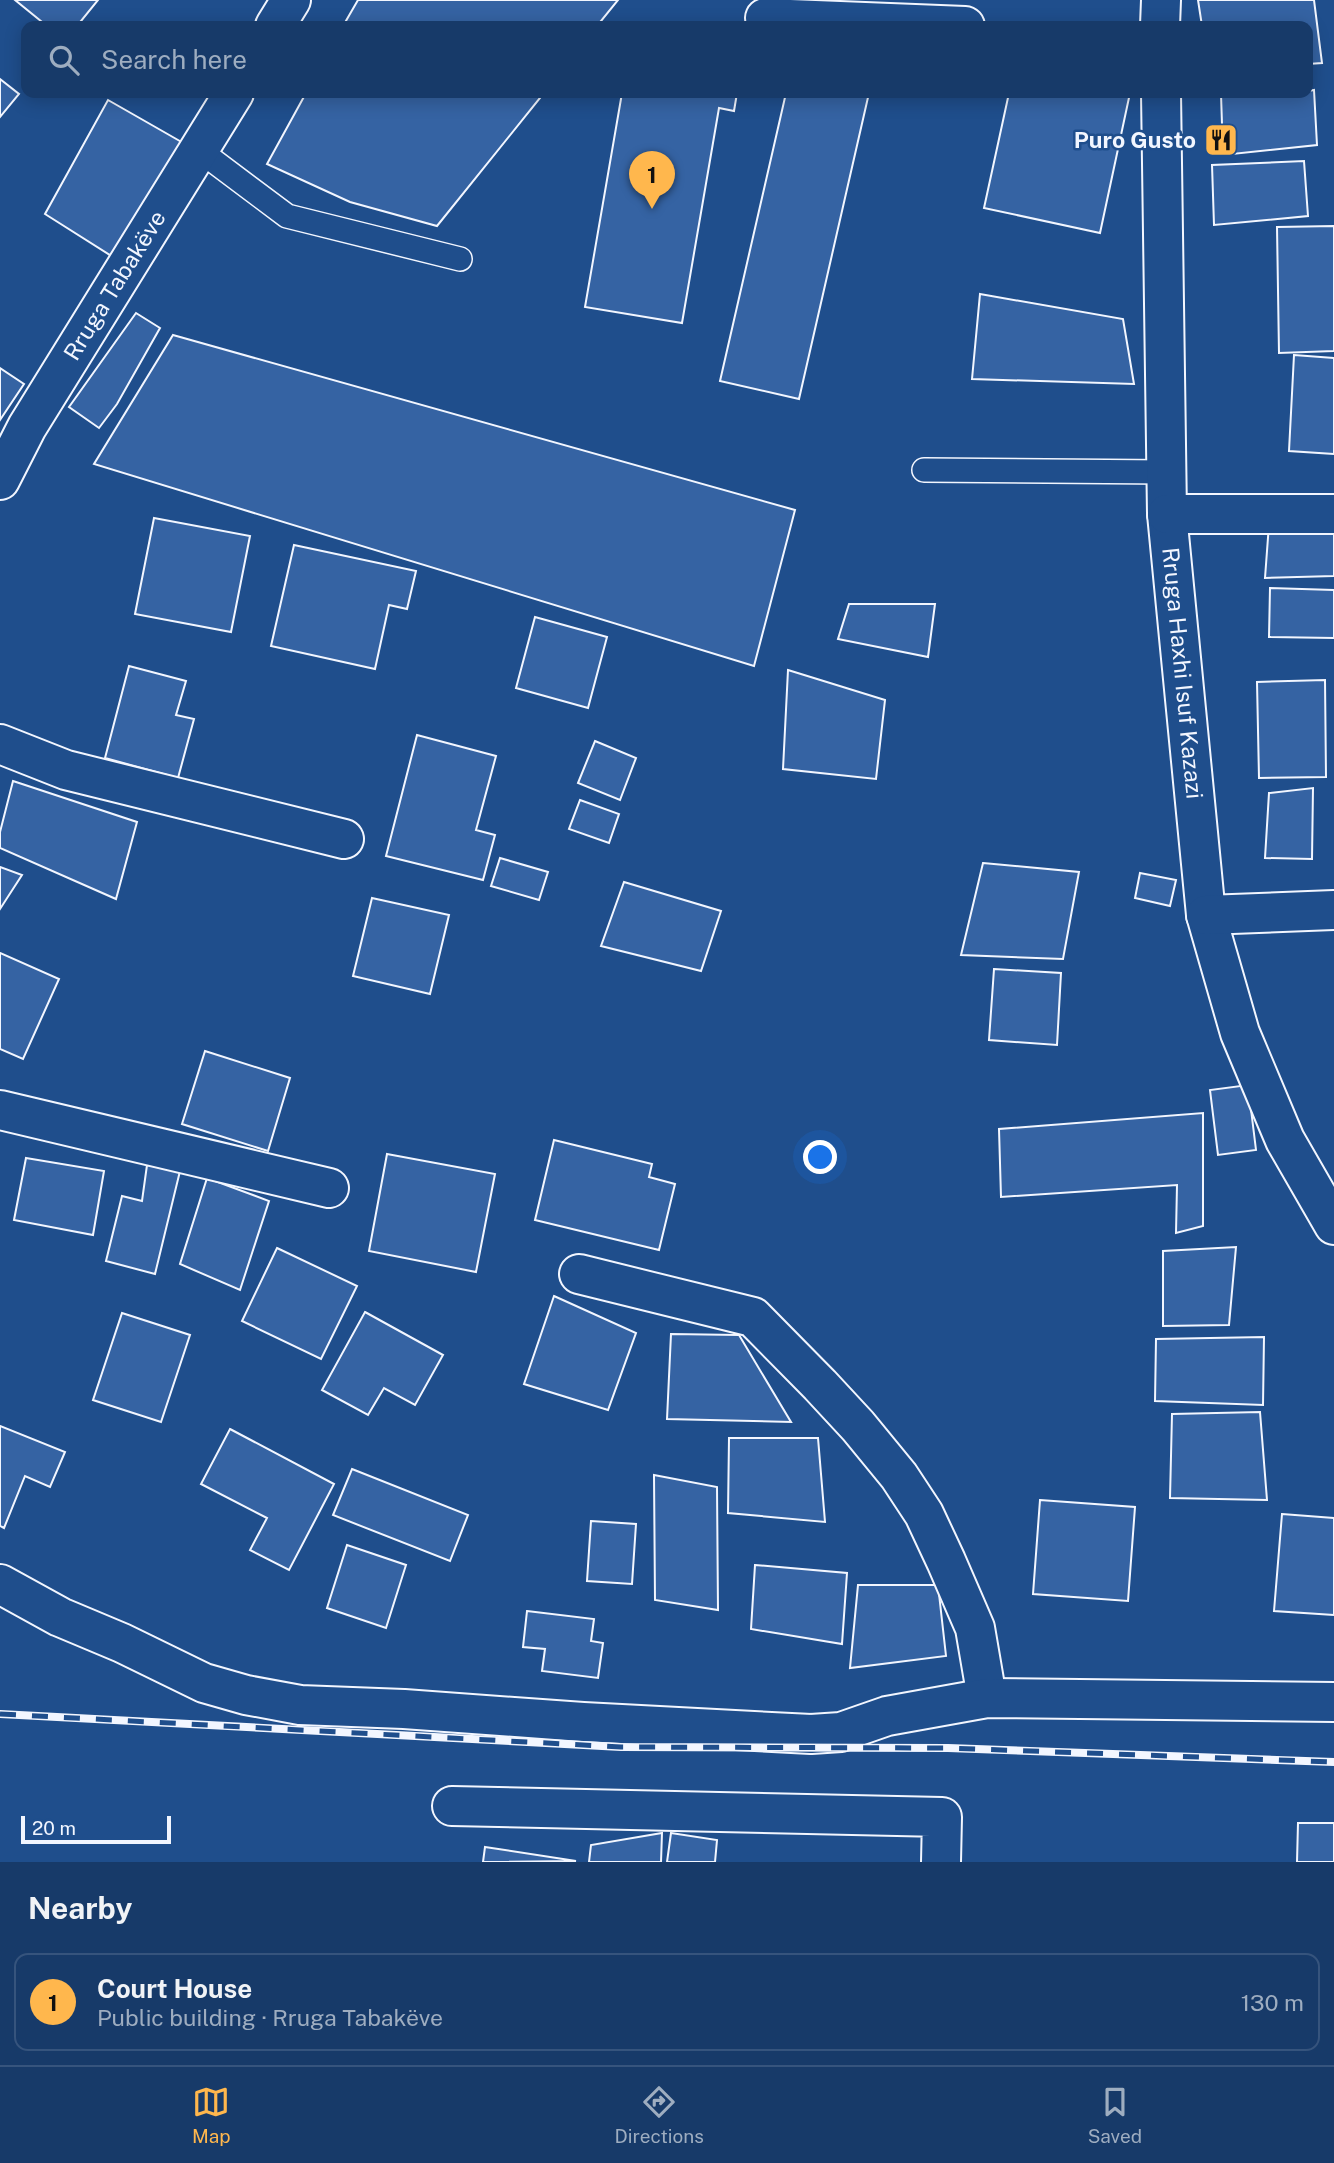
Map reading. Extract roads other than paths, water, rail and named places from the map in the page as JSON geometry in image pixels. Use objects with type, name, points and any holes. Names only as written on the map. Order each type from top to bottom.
[{"type":"street","points":[[278,21],[291,0]]},
{"type":"street","points":[[1160,21],[1161,0]]},
{"type":"street","points":[[765,18],[840,21]]},
{"type":"street","name":"Rruga Tabakëve","points":[[0,480],[27,427],[231,98]]},
{"type":"street","name":"Rruga Haxhi Isuf Kazazi","points":[[1161,98],[1167,514],[1206,915],[1245,1045],[1286,1140],[1334,1225]]},
{"type":"street","points":[[1167,514],[1334,514]]},
{"type":"street","points":[[0,744],[66,770],[344,839]]},
{"type":"street","points":[[1206,915],[1334,910]]},
{"type":"street","points":[[0,1111],[329,1188]]},
{"type":"street","points":[[579,1275],[753,1317],[820,1385],[899,1476],[924,1514],[975,1628],[987,1699]]},
{"type":"street","points":[[0,1584],[60,1617],[122,1643],[204,1683],[246,1695],[300,1704],[811,1734],[841,1732],[887,1716],[987,1699],[1334,1702]]},
{"type":"street","points":[[452,1806],[942,1817],[941,1862]]},
{"type":"lane","points":[[200,150],[287,216],[460,259]]},
{"type":"lane","points":[[924,470],[1167,472]]},
{"type":"railway","points":[[0,1714],[621,1747],[948,1748],[1334,1762]]},
{"type":"place","name":"Puro Gusto","points":[[1221,140]]},
{"type":"place","name":"Court House","points":[[652,209]]}]
